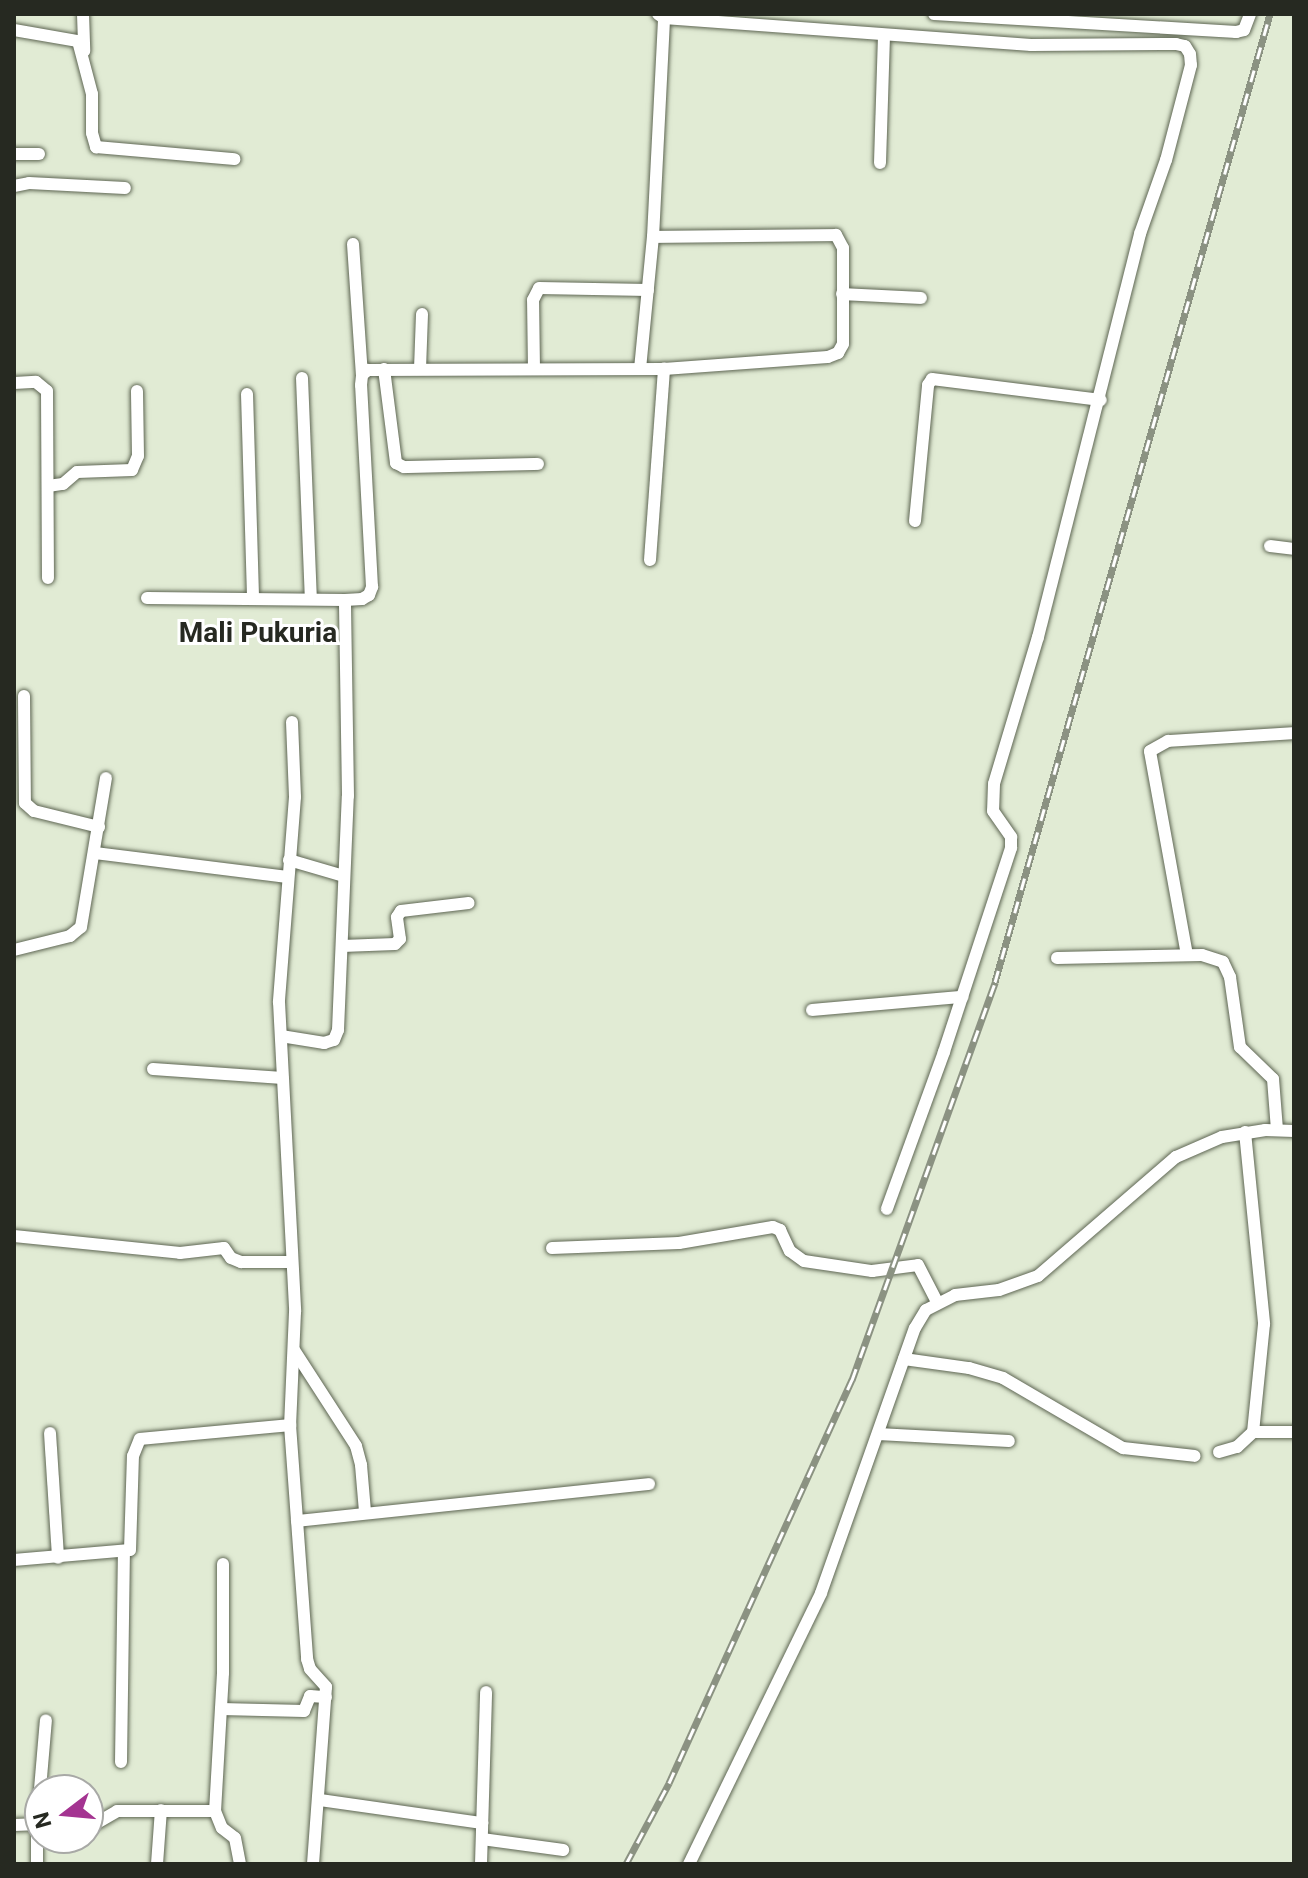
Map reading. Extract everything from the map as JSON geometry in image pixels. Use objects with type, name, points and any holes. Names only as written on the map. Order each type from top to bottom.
[{"type":"street","points":[[83,14],[84,53],[94,106],[92,141],[96,147],[234,159]]},
{"type":"street","points":[[934,14],[1128,20],[1203,29],[1244,30],[1250,14]]},
{"type":"street","points":[[1203,29],[1209,14]]},
{"type":"street","points":[[640,369],[653,237],[661,16],[1063,47],[1176,44],[1185,46],[1190,54],[1191,65],[1166,160],[1140,234],[1101,400],[1038,637],[994,784],[993,811],[1011,837],[1011,848],[887,1209]]},
{"type":"street","points":[[14,30],[78,41],[84,53]]},
{"type":"street","points":[[880,163],[884,35]]},
{"type":"street","points":[[14,154],[39,154]]},
{"type":"street","points":[[14,186],[29,183],[125,188]]},
{"type":"street","points":[[362,375],[368,370],[384,369],[664,369],[828,357],[838,353],[843,344],[843,248],[836,235],[653,237]]},
{"type":"street","points":[[147,598],[345,600],[362,599],[372,587],[353,244]]},
{"type":"street","points":[[534,369],[533,300],[539,288],[648,290]]},
{"type":"street","points":[[842,294],[921,298]]},
{"type":"street","points":[[420,369],[422,314]]},
{"type":"street","points":[[384,369],[396,463],[404,467],[538,464]]},
{"type":"street","points":[[650,560],[664,369]]},
{"type":"street","points":[[302,378],[311,598]]},
{"type":"street","points":[[915,521],[928,385],[932,379],[1101,400]]},
{"type":"street","points":[[14,383],[36,382],[47,391],[48,578]]},
{"type":"street","points":[[48,486],[63,484],[77,472],[132,470],[138,456],[137,391]]},
{"type":"street","points":[[247,394],[253,597]]},
{"type":"street","points":[[1270,546],[1294,549]]},
{"type":"street","points":[[281,1036],[324,1043],[334,1040],[338,1030],[348,796],[345,600]]},
{"type":"street","points":[[24,696],[25,803],[34,811],[99,827]]},
{"type":"street","points":[[292,722],[295,797],[279,967],[294,1350],[290,1425],[307,1659],[310,1669],[326,1687],[313,1864]]},
{"type":"street","points":[[1187,955],[1150,751],[1168,741],[1294,733]]},
{"type":"street","points":[[14,950],[70,936],[81,927],[106,778]]},
{"type":"street","points":[[95,853],[288,877]]},
{"type":"street","points":[[289,860],[344,876]]},
{"type":"street","points":[[342,946],[395,944],[400,939],[397,917],[401,911],[469,903]]},
{"type":"street","points":[[1057,958],[1187,955],[1217,958],[1228,969],[1240,1047],[1273,1079],[1277,1130]]},
{"type":"street","points":[[812,1010],[962,997]]},
{"type":"street","points":[[153,1069],[283,1078]]},
{"type":"street","points":[[689,1864],[821,1593],[915,1328],[926,1310],[955,1295],[1021,1284],[1038,1276],[1176,1157],[1222,1137],[1245,1132],[1294,1131]]},
{"type":"street","points":[[1219,1452],[1237,1447],[1253,1432],[1264,1324],[1245,1132]]},
{"type":"street","points":[[552,1248],[679,1243],[773,1227],[780,1230],[790,1251],[804,1261],[882,1271],[909,1264],[918,1265],[937,1302]]},
{"type":"street","points":[[14,1236],[180,1253],[224,1248],[231,1258],[241,1262],[291,1262]]},
{"type":"street","points":[[294,1350],[356,1446],[365,1512]]},
{"type":"street","points":[[904,1359],[969,1368],[1003,1378],[1123,1448],[1195,1456]]},
{"type":"street","points":[[14,1560],[124,1554],[130,1550],[133,1541],[133,1456],[140,1439],[290,1425]]},
{"type":"street","points":[[1253,1432],[1294,1432]]},
{"type":"street","points":[[50,1433],[58,1558]]},
{"type":"street","points":[[878,1434],[1009,1441]]},
{"type":"street","points":[[297,1521],[649,1484]]},
{"type":"street","points":[[121,1762],[124,1554]]},
{"type":"street","points":[[223,1564],[221,1709],[215,1811],[222,1828],[235,1838],[240,1864]]},
{"type":"street","points":[[481,1864],[486,1692]]},
{"type":"street","points":[[221,1709],[304,1711],[310,1696],[326,1697]]},
{"type":"street","points":[[42,1774],[46,1720]]},
{"type":"street","points":[[320,1800],[482,1823]]},
{"type":"street","points":[[157,1864],[161,1810]]},
{"type":"street","points":[[104,1819],[117,1811],[215,1811]]},
{"type":"street","points":[[482,1839],[563,1850]]},
{"type":"railway","points":[[626,1864],[669,1783],[852,1380],[995,982],[1270,14]]},
{"type":"district","name":"Mali Pukuria","points":[[258,633]]}]
